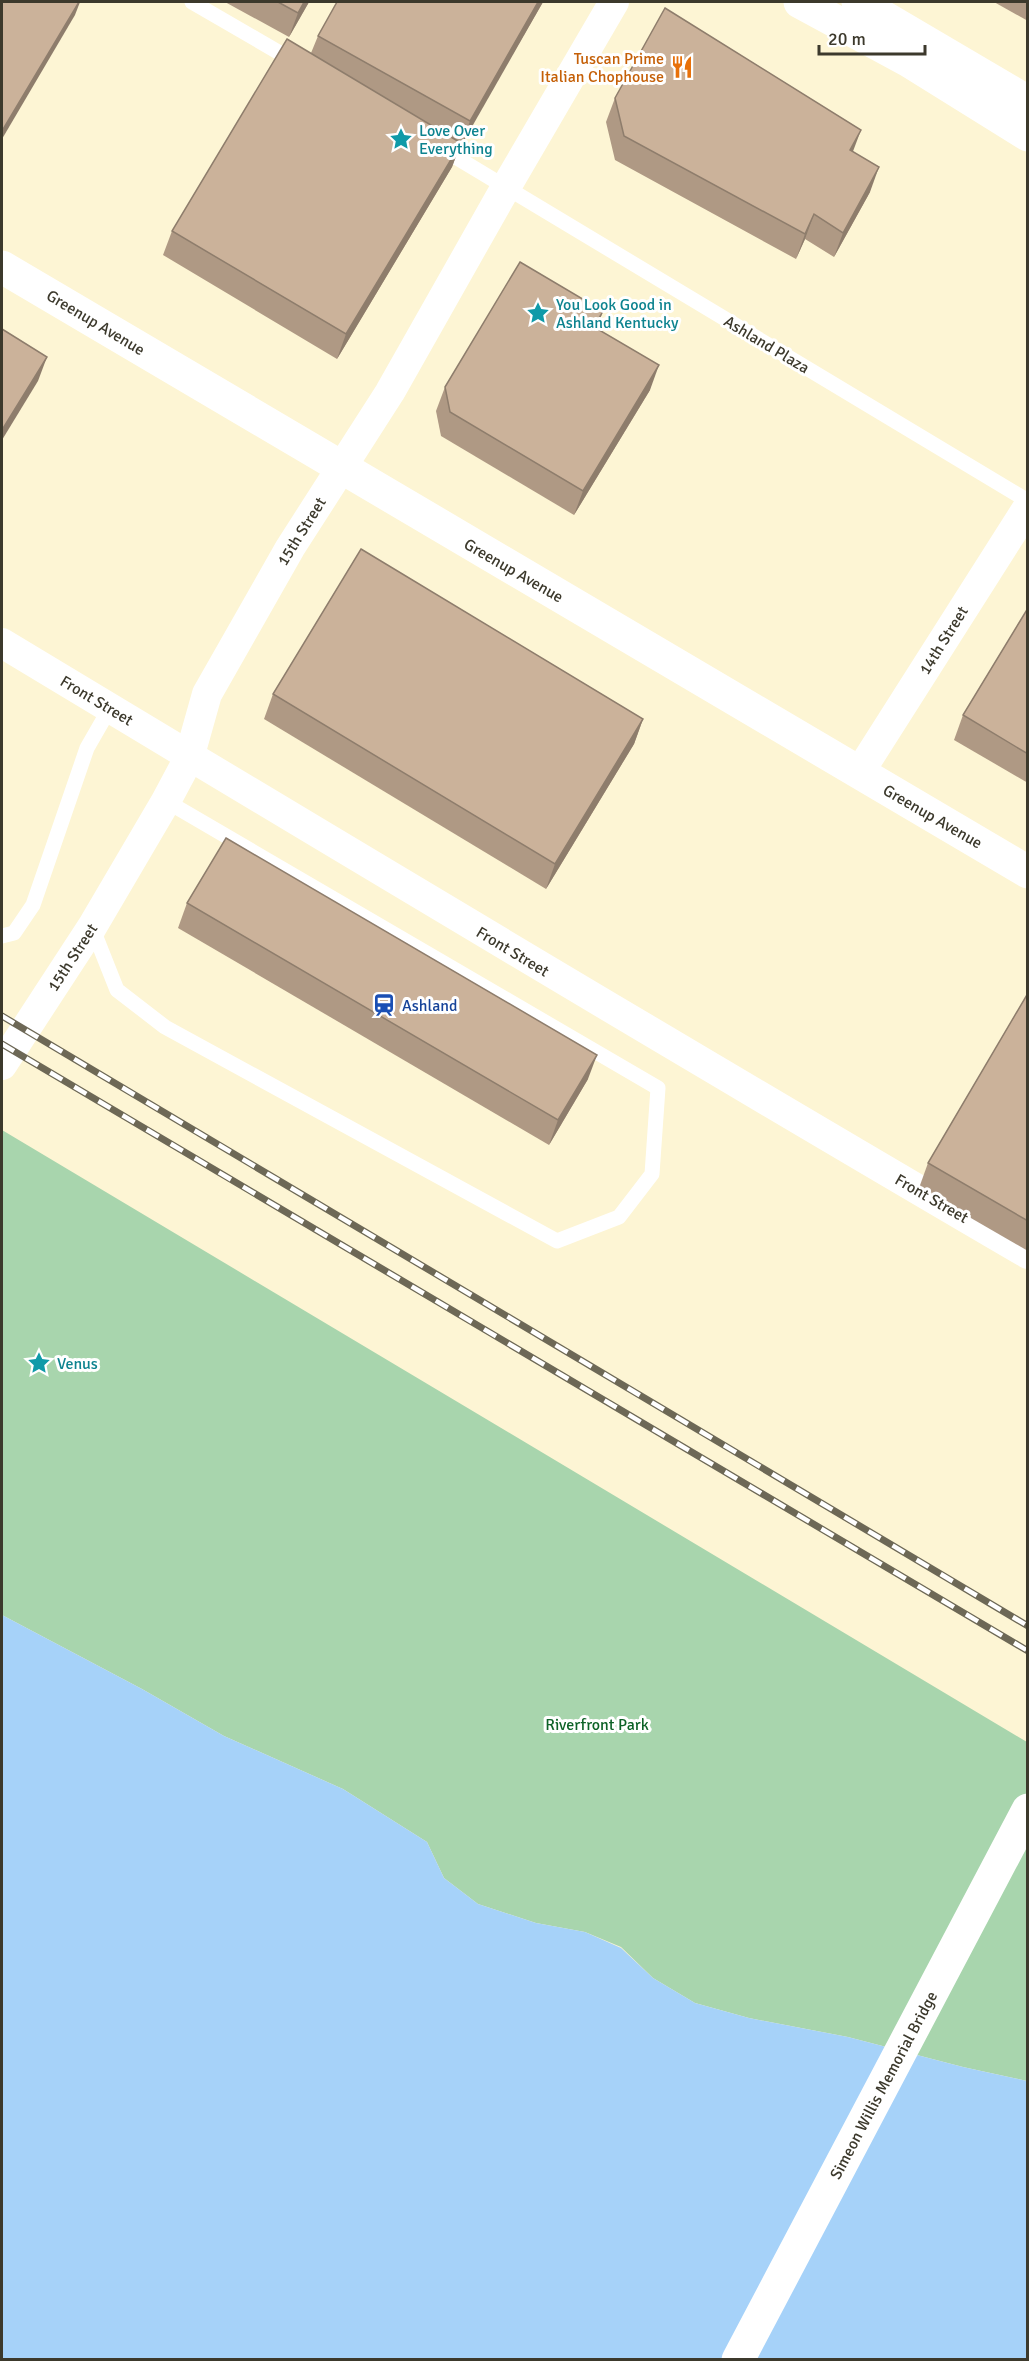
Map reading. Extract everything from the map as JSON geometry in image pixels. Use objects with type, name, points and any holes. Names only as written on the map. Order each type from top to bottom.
[{"type":"main road","points":[[801,2],[909,61],[1028,135]]},
{"type":"main road","points":[[858,2],[1028,102]]},
{"type":"main road","name":"Greenup Avenue","points":[[2,267],[1028,872]]},
{"type":"main road","name":"Simeon Willis Memorial Bridge","points":[[738,2360],[1028,1810]]},
{"type":"street","name":"15th Street","points":[[2,1065],[92,927],[166,801],[189,758],[207,694],[290,548],[390,392],[614,2]]},
{"type":"street","name":"14th Street","points":[[859,773],[1028,507]]},
{"type":"street","name":"Front Street","points":[[2,643],[189,758],[1028,1254]]},
{"type":"lane","points":[[192,2],[314,73]]},
{"type":"lane","name":"Ashland Plaza","points":[[425,139],[1028,501]]},
{"type":"lane","points":[[2,936],[14,933],[33,904],[87,748],[110,708]]},
{"type":"lane","points":[[92,927],[117,990],[165,1027],[557,1240],[619,1217],[651,1174],[658,1088],[166,801]]},
{"type":"green space","name":"Riverfront Park","points":[[2,1130],[1027,1742],[1027,2081],[848,2037],[749,2018],[695,2003],[653,1978],[621,1947],[585,1932],[536,1923],[478,1904],[444,1878],[427,1842],[343,1789],[224,1736],[142,1689],[2,1615]]},
{"type":"water","points":[[2,1615],[142,1689],[224,1736],[343,1789],[427,1842],[444,1878],[478,1904],[536,1923],[585,1932],[621,1948],[653,1978],[695,2003],[749,2018],[848,2037],[1027,2081],[1027,2359],[2,2359]]},
{"type":"building","points":[[2,2],[79,2],[2,131]]},
{"type":"building","points":[[278,2],[304,2],[298,13]]},
{"type":"building","points":[[337,2],[538,2],[470,121],[318,36]]},
{"type":"building","points":[[665,8],[861,130],[850,150],[879,167],[843,233],[814,214],[805,234],[624,136],[615,98]]},
{"type":"building","points":[[287,39],[461,143],[346,334],[172,231]]},
{"type":"building","points":[[520,262],[603,311],[594,327],[659,365],[583,491],[450,412],[445,387]]},
{"type":"building","points":[[2,329],[47,357],[2,430]]},
{"type":"building","points":[[361,549],[643,719],[555,864],[273,694]]},
{"type":"building","points":[[1028,608],[1028,754],[963,715]]},
{"type":"building","points":[[226,838],[597,1055],[558,1120],[187,903]]},
{"type":"building","points":[[1028,993],[1028,1221],[928,1163]]},
{"type":"railway","points":[[2,1016],[1028,1626]]},
{"type":"railway","points":[[2,1044],[1028,1651]]},
{"type":"place","name":"Tuscan Prime Italian Chophouse","points":[[682,67]]},
{"type":"place","name":"Love Over Everything","points":[[401,139]]},
{"type":"place","name":"You Look Good in Ashland Kentucky","points":[[538,313]]},
{"type":"place","name":"Ashland","points":[[384,1005]]},
{"type":"place","name":"Venus","points":[[39,1363]]}]
